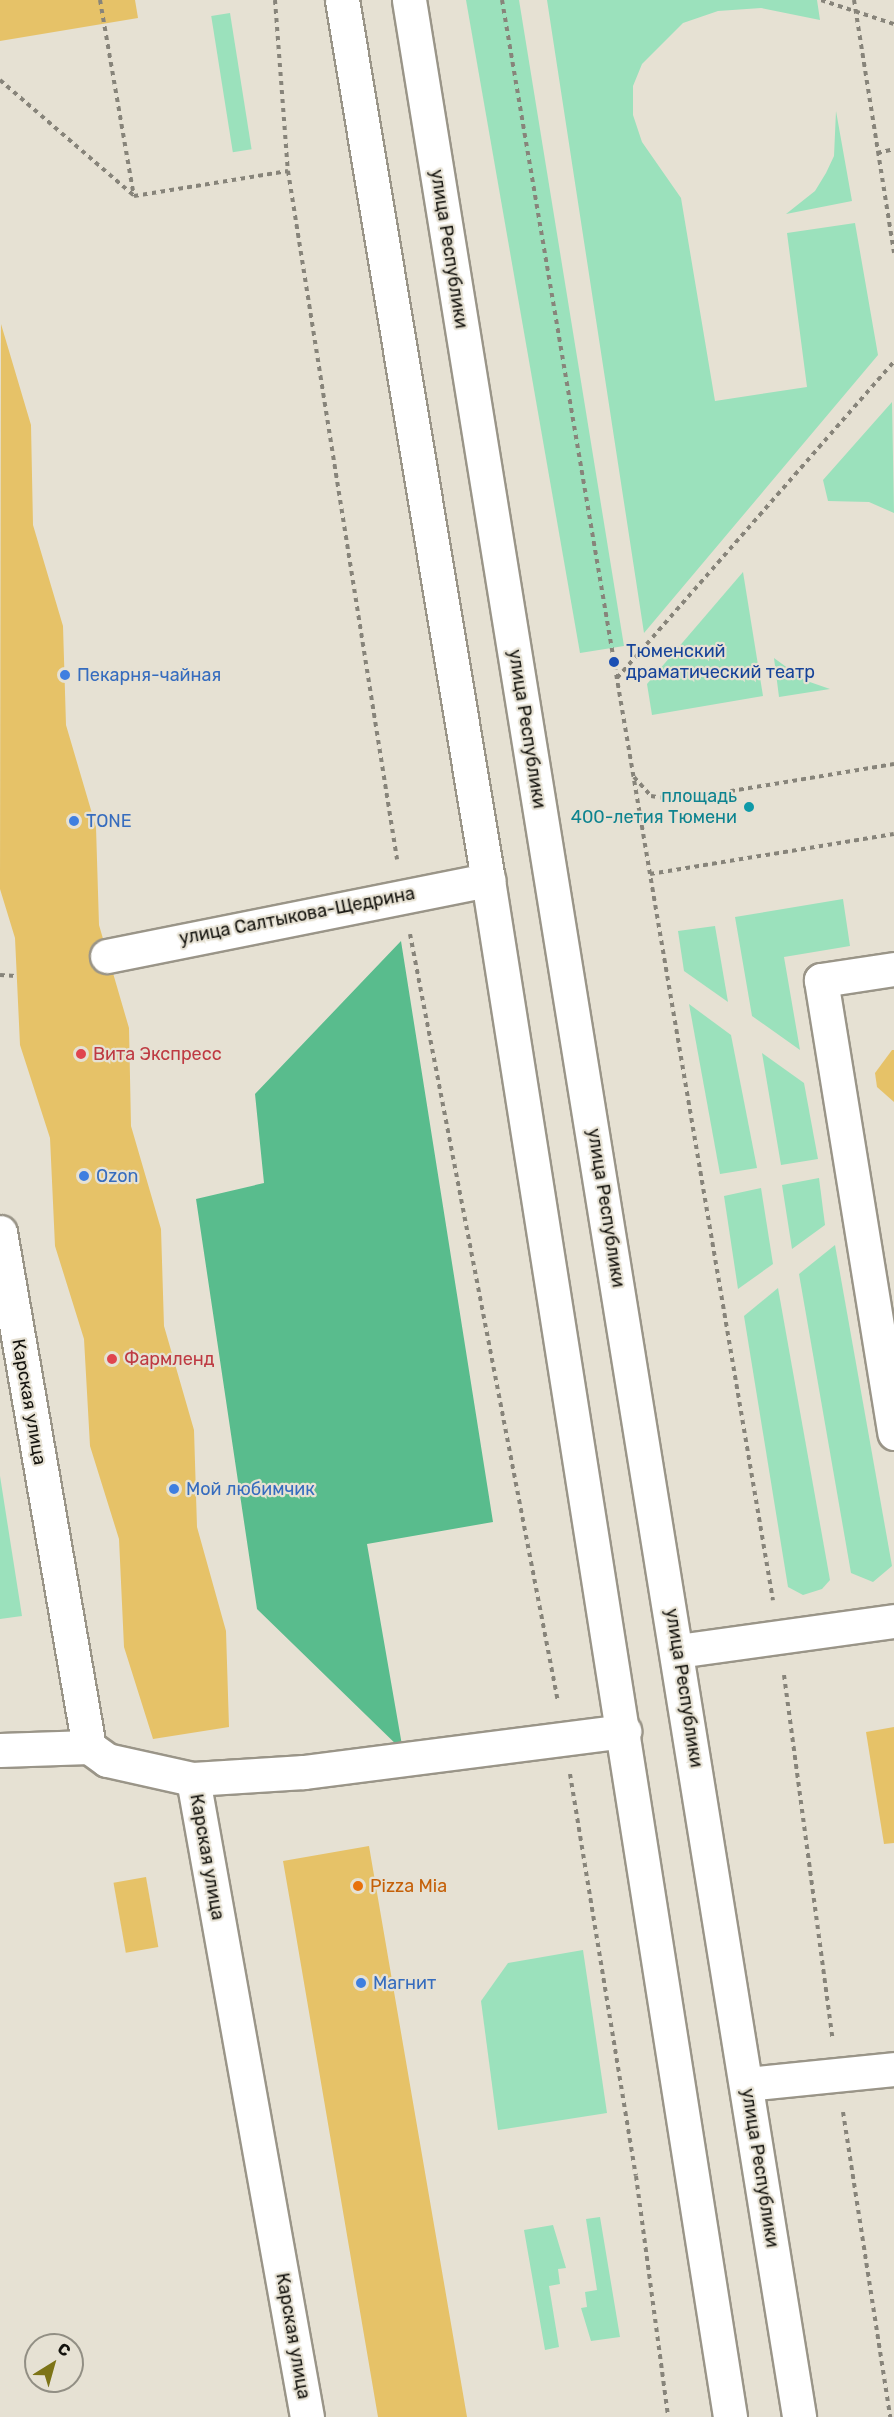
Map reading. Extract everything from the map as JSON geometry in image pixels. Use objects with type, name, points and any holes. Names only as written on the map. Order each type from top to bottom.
[{"type":"main road","points":[[342,0],[488,880],[624,1731],[730,2417]]},
{"type":"main road","name":"улица Республики","points":[[409,0],[678,1651],[799,2417]]},
{"type":"main road","name":"улица Салтыкова-Щедрина","points":[[107,956],[403,893],[488,880]]},
{"type":"main road","points":[[894,969],[821,980],[894,1433]]},
{"type":"main road","name":"Карская улица","points":[[0,1232],[89,1747],[107,1760],[193,1779],[307,2417]]},
{"type":"main road","points":[[678,1651],[779,1639],[894,1621]]},
{"type":"main road","points":[[193,1779],[328,1770],[624,1731]]},
{"type":"main road","points":[[0,1750],[89,1747]]},
{"type":"main road","points":[[747,2084],[838,2077],[894,2069]]},
{"type":"path","points":[[100,0],[134,196]]},
{"type":"path","points":[[275,0],[288,171],[403,893],[565,1738],[636,2176],[668,2417]]},
{"type":"path","points":[[501,0],[779,1639],[838,2077],[890,2417]]},
{"type":"path","points":[[821,0],[894,24]]},
{"type":"path","points":[[854,0],[894,253]]},
{"type":"path","points":[[0,80],[134,196]]},
{"type":"path","points":[[877,153],[894,150]]},
{"type":"path","points":[[134,196],[288,171]]},
{"type":"path","points":[[616,678],[894,362]]},
{"type":"path","points":[[633,777],[651,796],[677,800],[894,764]]},
{"type":"path","points":[[650,874],[894,834]]},
{"type":"path","points":[[0,975],[16,976]]},
{"type":"green space","points":[[466,0],[519,0],[624,646],[580,653]]},
{"type":"green space","points":[[547,0],[817,0],[820,20],[761,8],[718,11],[683,23],[642,64],[633,86],[633,115],[642,142],[681,198],[715,401],[807,387],[787,233],[855,223],[878,355],[644,633]]},
{"type":"green space","points":[[230,13],[252,149],[233,152],[211,16]]},
{"type":"green space","points":[[836,111],[852,201],[786,214],[815,191],[826,173],[834,156]]},
{"type":"green space","points":[[892,402],[894,513],[869,502],[828,501],[823,480]]},
{"type":"green space","points":[[743,572],[763,696],[652,715],[647,684]]},
{"type":"green space","points":[[774,658],[804,680],[830,689],[779,697]]},
{"type":"green space","points":[[843,899],[850,946],[784,957],[800,1050],[752,1016],[735,917]]},
{"type":"green space","points":[[715,926],[728,1002],[684,971],[678,931]]},
{"type":"green space","points":[[401,941],[493,1522],[367,1544],[403,1751],[257,1609],[196,1199],[264,1183],[255,1094]]},
{"type":"green space","points":[[689,1004],[731,1035],[757,1168],[720,1174]]},
{"type":"green space","points":[[762,1053],[804,1083],[818,1159],[781,1165]]},
{"type":"green space","points":[[819,1178],[825,1225],[792,1249],[782,1185]]},
{"type":"green space","points":[[761,1188],[773,1264],[738,1289],[724,1196]]},
{"type":"green space","points":[[835,1245],[892,1566],[873,1582],[851,1573],[799,1274]]},
{"type":"green space","points":[[778,1288],[830,1580],[822,1589],[803,1595],[788,1587],[744,1316]]},
{"type":"green space","points":[[0,1476],[22,1616],[0,1619]]},
{"type":"green space","points":[[583,1950],[607,2113],[498,2130],[481,2001],[508,1963]]},
{"type":"green space","points":[[600,2217],[620,2337],[591,2341],[581,2308],[587,2307],[585,2292],[597,2290],[586,2219]]},
{"type":"green space","points":[[553,2225],[566,2268],[558,2269],[560,2284],[549,2286],[559,2347],[545,2350],[524,2230]]},
{"type":"building","points":[[0,0],[135,0],[138,18],[0,41]]},
{"type":"building","points":[[1,324],[31,425],[33,525],[63,626],[66,725],[96,827],[99,925],[129,1028],[131,1126],[161,1229],[164,1326],[194,1430],[197,1527],[226,1631],[229,1727],[153,1739],[124,1647],[119,1539],[90,1446],[84,1339],[55,1246],[50,1138],[20,1045],[15,938],[0,889]]},
{"type":"building","points":[[894,1050],[894,1102],[877,1087],[875,1073]]},
{"type":"building","points":[[894,1727],[894,1843],[884,1844],[866,1732]]},
{"type":"building","points":[[369,1846],[467,2417],[378,2417],[283,1861]]},
{"type":"building","points":[[146,1877],[158,1947],[126,1953],[114,1883]]},
{"type":"place","name":"Тюменский драматический театр","points":[[614,662]]},
{"type":"place","name":"Пекарня-чайная","points":[[65,675]]},
{"type":"place","name":"площадь 400-летия Тюмени","points":[[749,807]]},
{"type":"place","name":"TONE","points":[[74,821]]},
{"type":"place","name":"Вита Экспресс","points":[[81,1054]]},
{"type":"place","name":"Ozon","points":[[84,1176]]},
{"type":"place","name":"Фармленд","points":[[112,1359]]},
{"type":"place","name":"Мой любимчик","points":[[174,1489]]},
{"type":"place","name":"Pizza Mia","points":[[358,1886]]},
{"type":"place","name":"Магнит","points":[[361,1983]]}]
